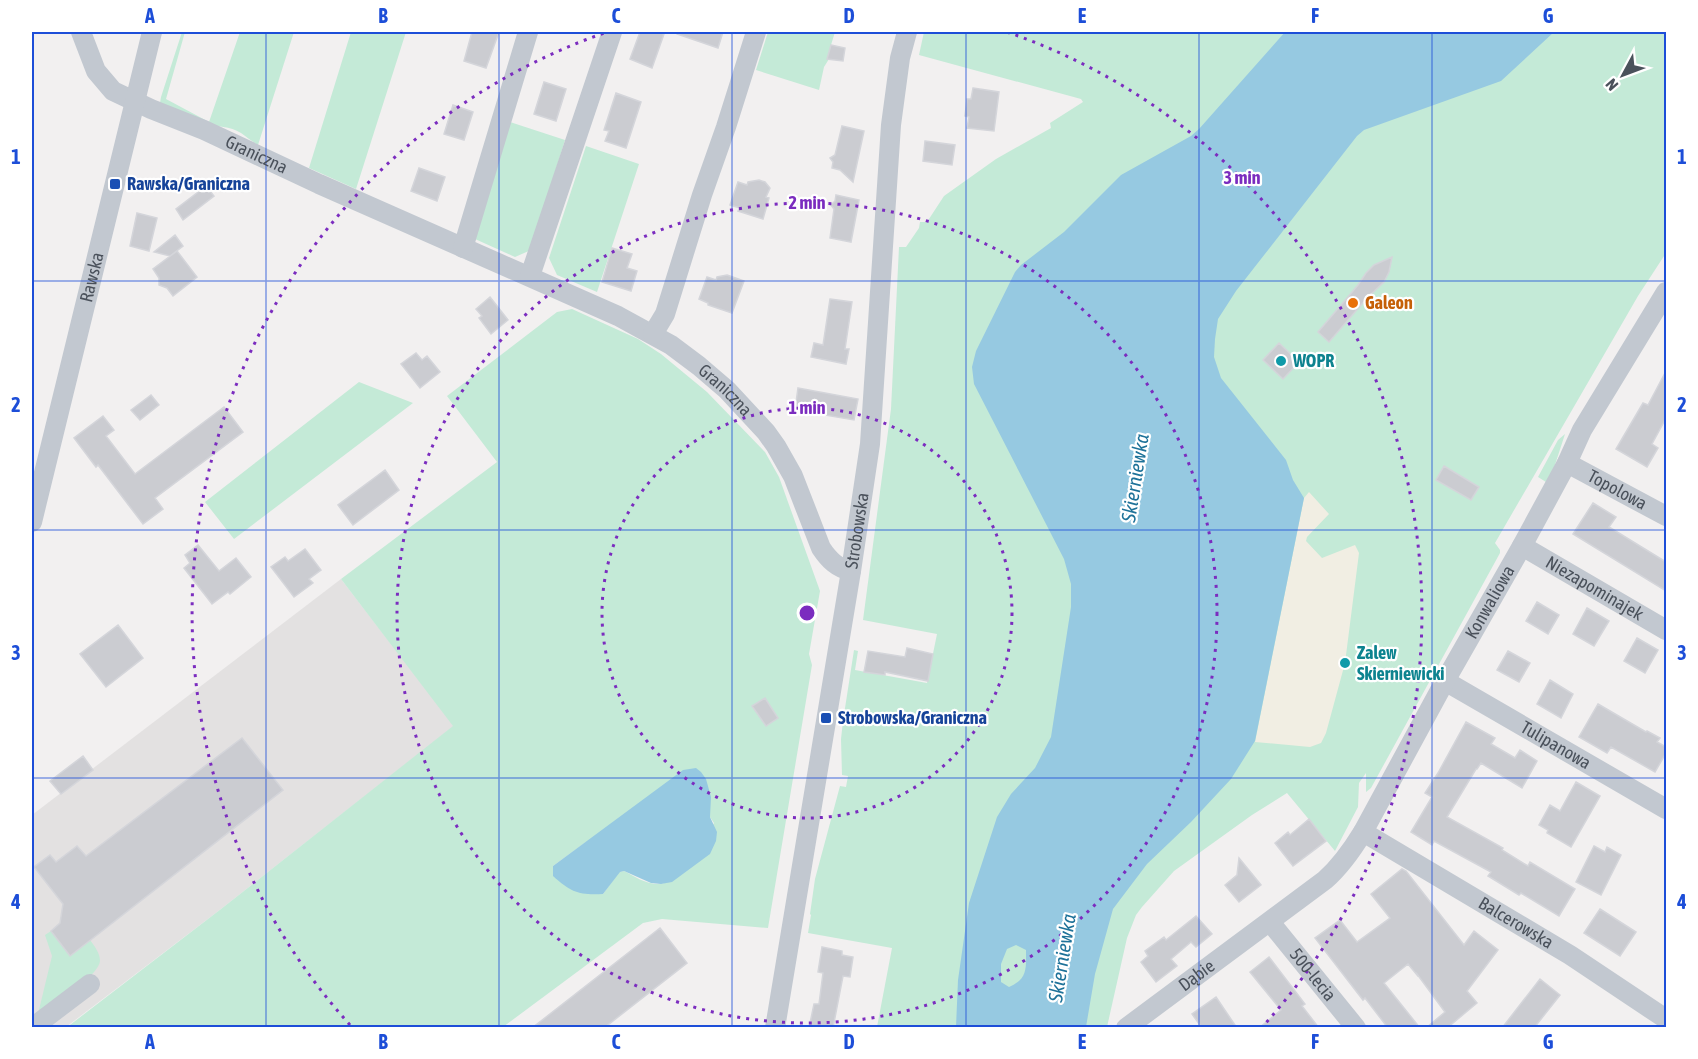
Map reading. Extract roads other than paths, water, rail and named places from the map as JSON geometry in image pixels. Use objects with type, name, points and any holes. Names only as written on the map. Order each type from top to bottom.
[{"type":"street","name":"Graniczna","points":[[81,32],[96,71],[113,91],[618,316],[671,345],[727,390],[755,418],[776,446],[793,476],[821,548],[835,564],[850,571]]},
{"type":"street","name":"Rawska","points":[[32,522],[152,32]]},
{"type":"street","points":[[464,248],[528,32]]},
{"type":"street","points":[[530,276],[612,32]]},
{"type":"street","points":[[653,334],[665,314],[756,32]]},
{"type":"street","name":"Strobowska","points":[[775,1028],[870,444],[891,125],[900,58],[907,32]]},
{"type":"street","name":"Konwaliowa","points":[[1269,922],[1338,870],[1364,832],[1445,681],[1522,546],[1567,463],[1582,430],[1666,292]]},
{"type":"street","name":"Topolowa","points":[[1567,463],[1666,516]]},
{"type":"street","name":"Niezapominajek","points":[[1522,546],[1666,630]]},
{"type":"street","name":"Tulipanowa","points":[[1445,681],[1666,809]]},
{"type":"street","name":"Balcerowska","points":[[1364,832],[1570,955],[1666,1019]]},
{"type":"street","name":"Dąbie","points":[[1126,1028],[1269,922]]},
{"type":"street","name":"500-lecia","points":[[1269,922],[1356,1028]]},
{"type":"street","points":[[32,1028],[90,984]]},
{"type":"water","name":"Skierniewka","points":[[1285,32],[1554,32],[1501,81],[1364,130],[1236,291],[1218,319],[1214,357],[1221,378],[1286,460],[1293,480],[1304,498],[1255,741],[1231,779],[1147,864],[1113,909],[1095,974],[1086,1027],[956,1027],[958,980],[969,903],[997,817],[1011,794],[1035,768],[1051,737],[1071,607],[1071,584],[1064,559],[974,384],[972,367],[976,351],[1015,272],[1021,265],[1064,232],[1121,175],[1191,136]],"holes":[[[1016,945],[1026,950],[1026,968],[1023,977],[1009,987],[1001,982],[1001,964],[1007,949]]]},
{"type":"water","points":[[696,768],[706,779],[711,797],[710,817],[717,832],[710,854],[672,882],[651,883],[624,871],[620,872],[603,894],[576,892],[553,876],[553,866],[683,770]]},
{"type":"place","name":"Rawska/Graniczna","points":[[115,184]]},
{"type":"place","name":"Galeon","points":[[1353,303]]},
{"type":"place","name":"WOPR","points":[[1281,361]]},
{"type":"place","name":"Zalew Skierniewicki","points":[[1345,663]]},
{"type":"place","name":"Strobowska/Graniczna","points":[[826,718]]}]
